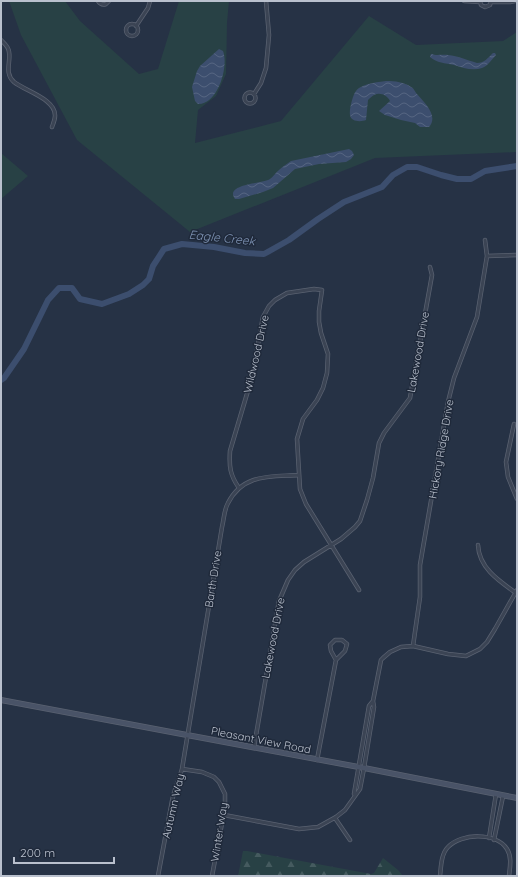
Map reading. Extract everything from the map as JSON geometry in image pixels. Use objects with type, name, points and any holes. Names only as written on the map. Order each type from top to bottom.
[{"type":"main road","name":"Pleasant View Road","points":[[1,700],[517,798]]},
{"type":"street","points":[[98,1],[103,5],[109,1]]},
{"type":"street","points":[[136,26],[148,8],[150,1]]},
{"type":"street","points":[[254,94],[261,83],[266,68],[269,35],[266,1]]},
{"type":"street","points":[[464,1],[480,2],[482,6],[485,7],[490,5],[491,1],[515,1]]},
{"type":"street","points":[[1,40],[9,50],[8,73],[13,81],[48,102],[54,108],[55,116],[52,127]]},
{"type":"street","name":"Hickory Ridge Drive","points":[[413,646],[420,597],[420,565],[448,402],[454,378],[477,318],[487,256],[485,240]]},
{"type":"street","points":[[487,256],[517,255]]},
{"type":"street","name":"Lakewood Drive","points":[[254,747],[282,591],[295,570],[304,562],[346,535],[355,528],[360,520],[371,486],[379,443],[384,433],[410,398],[432,275],[430,267]]},
{"type":"street","name":"Wildwood Drive","points":[[239,488],[230,472],[230,451],[252,377],[263,317],[269,306],[275,300],[287,293],[314,289],[322,290],[319,322],[328,354],[327,373],[323,388],[317,400],[303,419],[298,439],[300,489],[303,497],[331,545],[359,590]]},
{"type":"street","points":[[514,424],[506,462],[508,477],[517,499]]},
{"type":"street","name":"Barth Drive","points":[[187,735],[227,504],[239,488],[254,479],[263,477],[299,476]]},
{"type":"street","points":[[224,815],[299,829],[318,827],[335,818],[345,810],[360,789],[362,768],[374,707],[373,700],[381,660],[390,652],[401,647],[413,646],[448,654],[466,656],[480,649],[487,642],[516,592],[497,580],[490,572],[483,563],[478,551],[478,546]]},
{"type":"street","points":[[317,760],[336,660],[345,651],[347,644],[342,640],[335,640],[330,645],[331,651],[336,660]]},
{"type":"street","name":"Autumn Way","points":[[158,876],[174,790],[182,769],[187,735]]},
{"type":"street","name":"Winter Way","points":[[182,769],[202,772],[214,777],[225,794],[224,815],[212,876]]},
{"type":"street","points":[[489,838],[496,794]]},
{"type":"street","points":[[494,840],[503,796]]},
{"type":"street","points":[[335,818],[350,840]]},
{"type":"street","points":[[440,876],[444,853],[448,847],[462,838],[470,836],[489,838],[504,846],[508,850],[510,860],[509,876]]},
{"type":"green space","points":[[9,1],[65,1],[80,21],[139,74],[158,69],[179,1],[229,1],[226,74],[216,96],[198,110],[195,143],[281,121],[369,16],[416,45],[503,41],[517,32],[517,152],[375,158],[190,232],[77,140],[21,35]]},
{"type":"green space","points":[[1,153],[28,176],[1,199]]},
{"type":"green space","points":[[243,851],[371,874],[374,873],[383,858],[403,876],[238,876]]},
{"type":"water","points":[[219,49],[223,51],[224,58],[223,75],[220,84],[211,98],[205,103],[198,104],[195,101],[192,87],[197,71],[200,66]]},
{"type":"water","points":[[493,53],[496,55],[488,64],[482,68],[475,69],[464,68],[441,62],[430,57],[431,54],[448,55],[479,63],[484,61]]},
{"type":"water","points":[[386,81],[402,83],[413,88],[429,109],[432,123],[429,127],[420,127],[415,123],[385,115],[379,111],[390,101],[387,97],[381,94],[376,94],[368,100],[366,120],[359,121],[352,119],[350,110],[356,91],[366,85]]},
{"type":"water","points":[[349,149],[354,155],[346,162],[319,164],[295,169],[273,188],[235,199],[233,194],[239,187],[270,179],[291,161]]},
{"type":"waterway","name":"Eagle Creek","points":[[1,380],[4,378],[24,349],[48,300],[59,288],[72,288],[80,299],[102,304],[129,294],[143,285],[149,279],[153,266],[164,249],[182,244],[214,247],[245,253],[264,254],[289,240],[344,202],[382,187],[393,175],[407,167],[417,167],[457,179],[471,179],[485,171],[517,166]]}]
